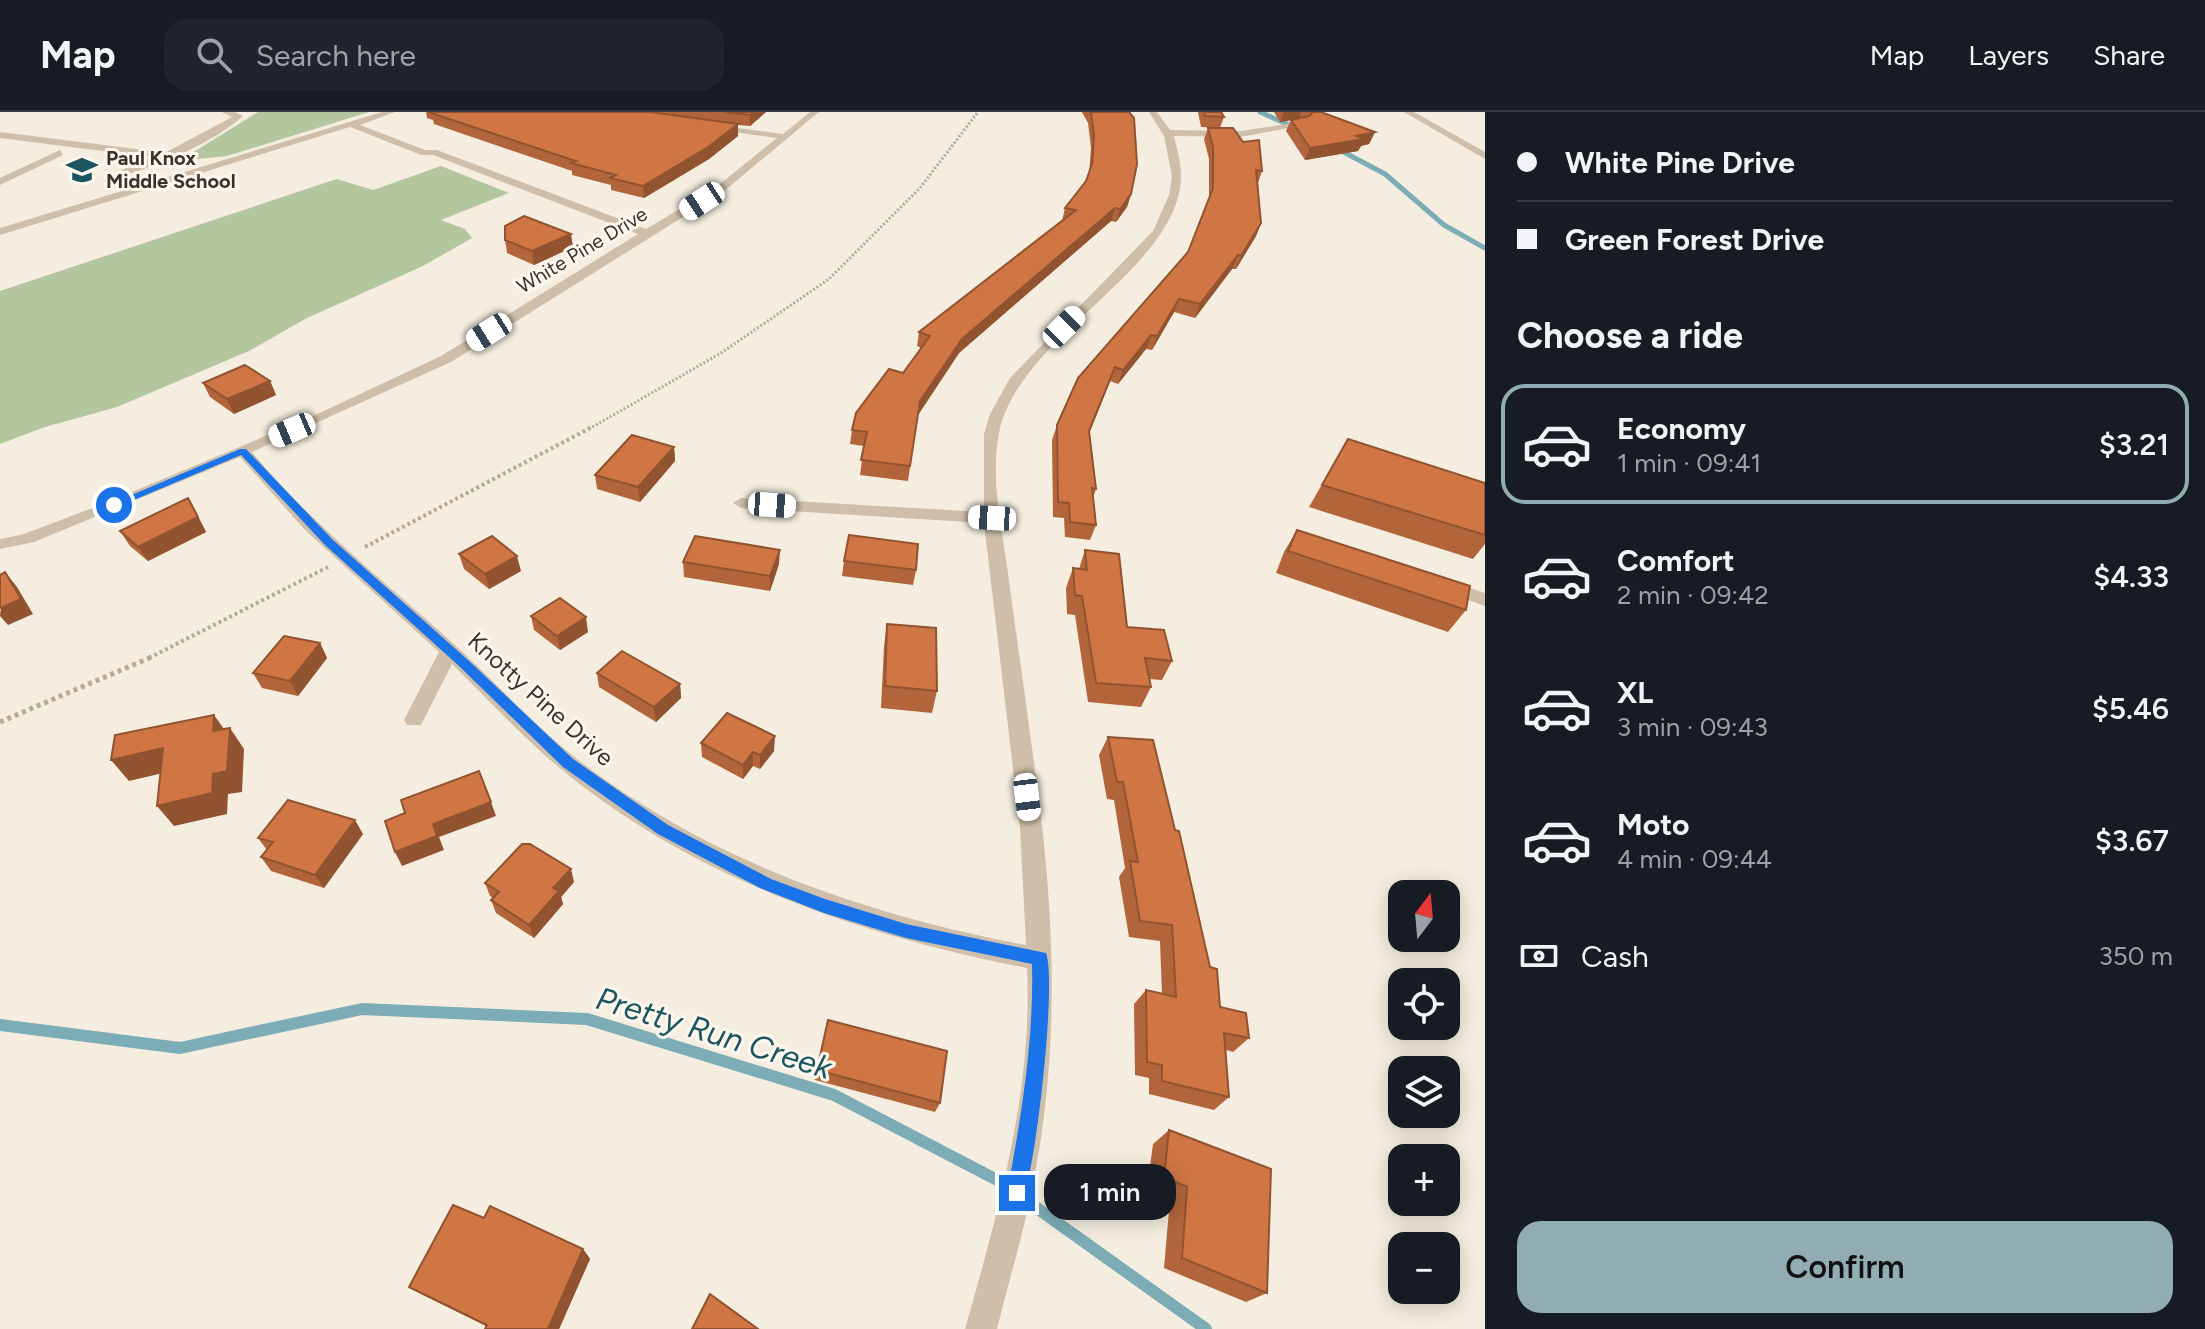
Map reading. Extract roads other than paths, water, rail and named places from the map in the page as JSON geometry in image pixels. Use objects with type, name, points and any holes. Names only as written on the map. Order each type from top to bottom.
[{"type":"street","points":[[120,167],[206,137],[239,116],[226,112]]},
{"type":"street","points":[[0,232],[391,112]]},
{"type":"street","name":"White Pine Drive","points":[[0,544],[28,538],[243,451],[446,359],[719,190],[815,112]]},
{"type":"street","points":[[981,1329],[1012,1215],[1029,1125],[1041,1000],[1031,828],[992,518],[989,456],[997,414],[1017,378],[1042,349],[1143,251],[1158,232],[1169,210],[1177,176],[1174,149],[1168,133],[1153,112]]},
{"type":"street","points":[[1408,112],[1485,156]]},
{"type":"street","points":[[367,120],[439,148],[434,152]]},
{"type":"street","points":[[350,124],[424,153],[434,152],[648,234]]},
{"type":"street","points":[[701,125],[786,137]]},
{"type":"street","points":[[1168,133],[1241,134],[1299,125]]},
{"type":"street","points":[[0,135],[152,154],[156,158],[120,167]]},
{"type":"street","points":[[0,146],[60,153],[120,167],[145,187]]},
{"type":"street","points":[[1473,149],[1485,149]]},
{"type":"street","points":[[0,182],[60,153]]},
{"type":"street","name":"Knotty Pine Drive","points":[[243,451],[296,511],[568,763],[612,797],[711,857],[824,906],[906,931],[1040,959]]},
{"type":"street","points":[[741,503],[992,518]]},
{"type":"street","points":[[1429,580],[1485,600]]},
{"type":"street","points":[[414,720],[449,650]]},
{"type":"waterway","points":[[1260,112],[1298,129]]},
{"type":"waterway","points":[[1336,148],[1385,174],[1444,225],[1485,248]]},
{"type":"waterway","name":"Pretty Run Creek","points":[[0,1025],[180,1048],[362,1009],[587,1019],[834,1095],[999,1181],[1206,1329]]},
{"type":"place","name":"Paul Knox Middle School","points":[[82,170]]}]
